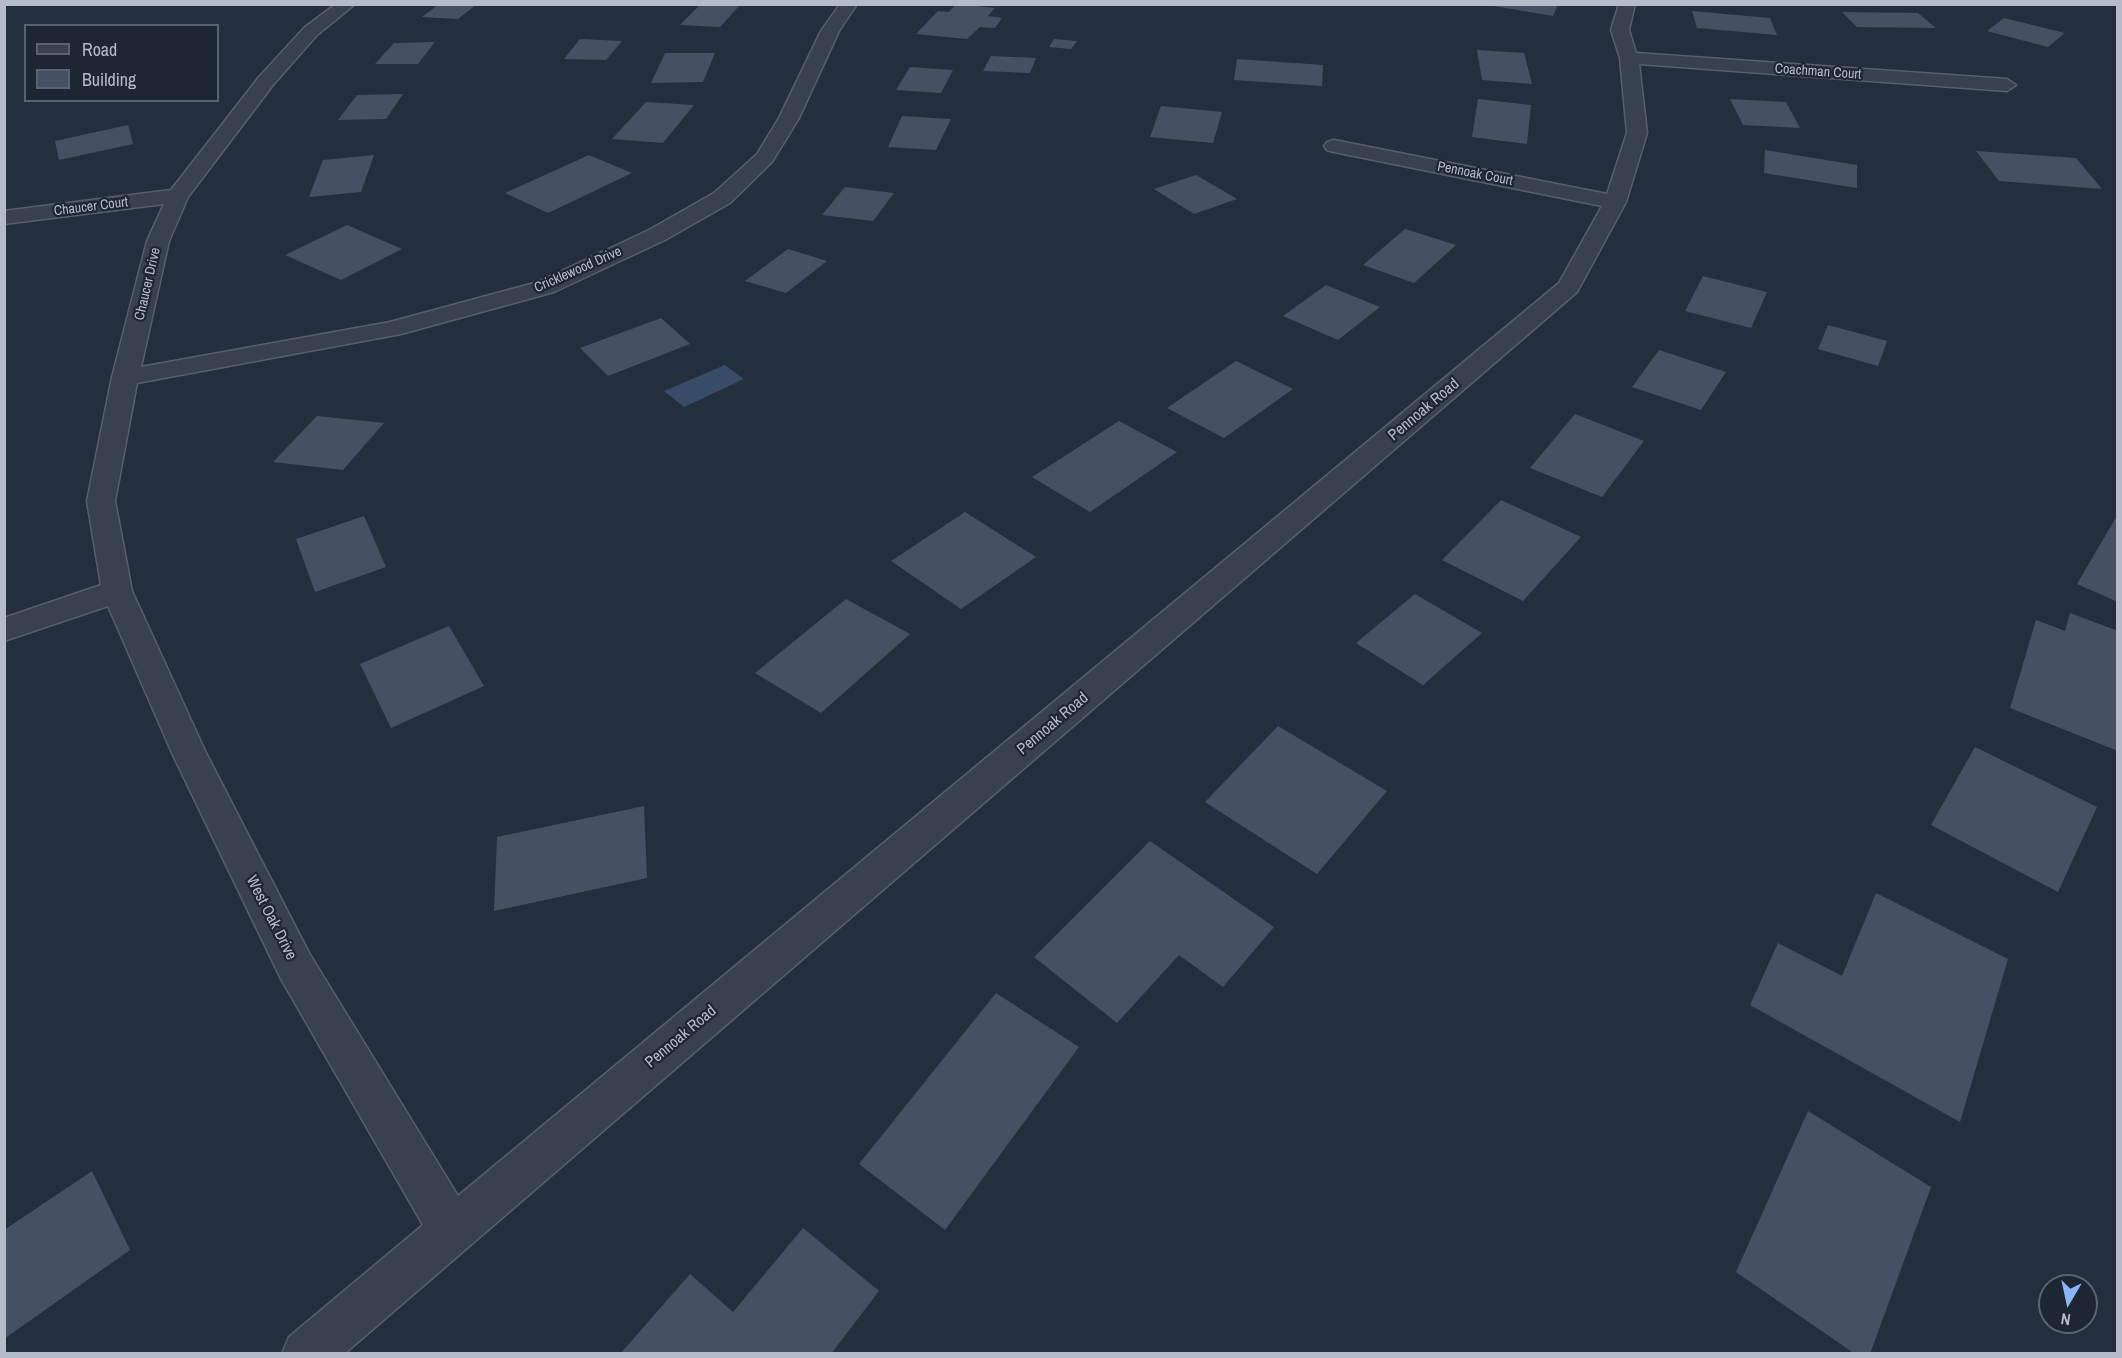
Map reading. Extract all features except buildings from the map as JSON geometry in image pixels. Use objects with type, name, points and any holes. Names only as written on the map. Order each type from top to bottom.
[{"type":"street","name":"Chaucer Drive","points":[[117,591],[101,501],[125,377],[158,242],[178,196],[266,81],[311,31],[347,4]]},
{"type":"street","name":"Cricklewood Drive","points":[[125,377],[392,329],[546,287],[657,235],[722,198],[765,158],[789,118],[830,31],[849,4]]},
{"type":"street","name":"Pennoak Road","points":[[306,1353],[1569,287],[1615,202],[1637,133],[1629,58],[1620,30],[1627,4]]},
{"type":"street","name":"Coachman Court","points":[[1629,58],[2007,85]]},
{"type":"street","name":"Pennoak Court","points":[[1334,146],[1615,202]]},
{"type":"street","name":"Chaucer Court","points":[[4,218],[178,196]]},
{"type":"street","name":"West Oak Drive","points":[[117,591],[189,753],[295,966],[453,1231]]},
{"type":"street","points":[[4,630],[117,591]]},
{"type":"water","points":[[725,365],[744,379],[684,407],[664,391]]}]
